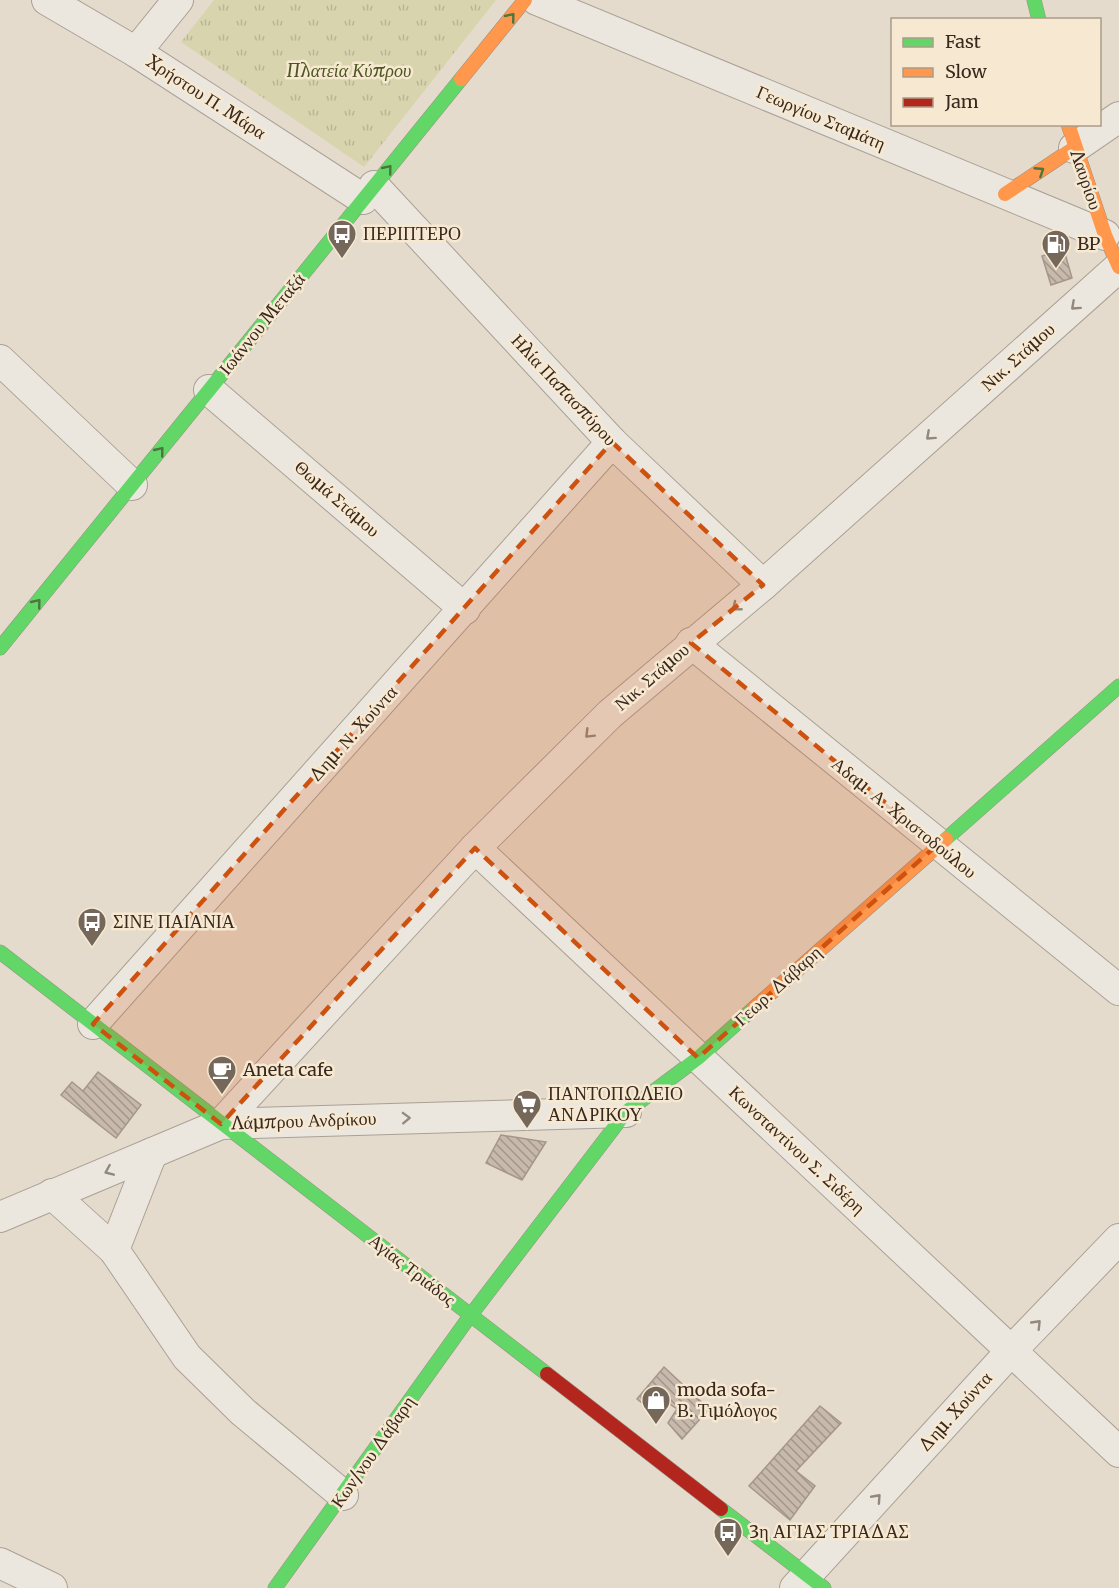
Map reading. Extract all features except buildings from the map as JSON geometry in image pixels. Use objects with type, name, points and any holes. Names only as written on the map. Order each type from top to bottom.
[{"type":"street","name":"Χρήστου Π. Μάρα","points":[[46,0],[368,193]]},
{"type":"street","points":[[136,52],[178,0]]},
{"type":"street","name":"Ιωάννου Μεταξά","points":[[0,648],[525,0]]},
{"type":"street","name":"Γεωργίου Σταμάτη","points":[[537,0],[1105,235]]},
{"type":"street","points":[[1034,0],[1038,18]]},
{"type":"street","points":[[1101,124],[1119,117]]},
{"type":"street","points":[[1005,194],[1071,136],[1096,126]]},
{"type":"street","name":"Λαυρίου","points":[[1071,136],[1105,235],[1119,267]]},
{"type":"street","name":"Ηλία Παπασπύρου","points":[[368,193],[612,442],[763,585]]},
{"type":"street","name":"Νικ. Στάμου","points":[[221,1124],[475,848],[610,714],[691,643],[763,585],[1119,267]]},
{"type":"street","points":[[0,360],[132,485]]},
{"type":"street","name":"Θωμά Στάμου","points":[[209,390],[465,609]]},
{"type":"street","name":"Δημ. Ν. Χούντα","points":[[93,1024],[612,442]]},
{"type":"street","name":"Αδαμ. Α. Χριστοδούλου","points":[[691,643],[937,845],[1119,990]]},
{"type":"street","name":"Γεωρ. Δάβαρη","points":[[470,1316],[626,1112],[698,1058],[1119,686]]},
{"type":"street","name":"Κωνσταντίνου Σ. Σιδέρη","points":[[475,848],[1119,1452]]},
{"type":"street","name":"Αγίας Τριάδος","points":[[0,952],[470,1316],[809,1584]]},
{"type":"street","name":"Λάμπρου Ανδρίκου","points":[[6,1206],[52,1194],[221,1124],[626,1112]]},
{"type":"street","points":[[114,1250],[152,1153]]},
{"type":"street","points":[[52,1194],[114,1250],[187,1357],[243,1412],[343,1495]]},
{"type":"street","name":"Δημ. Χούντα","points":[[809,1584],[1011,1351],[1119,1239]]},
{"type":"street","name":"Κων/νου Δάβαρη","points":[[275,1588],[470,1316]]},
{"type":"street","points":[[0,1563],[51,1588]]},
{"type":"highlighted area","points":[[612,442],[763,585],[691,643],[937,845],[698,1058],[475,848],[221,1124],[93,1024]]},
{"type":"green space","name":"Πλατεία Κύπρου","points":[[214,0],[496,0],[364,167],[181,42]]},
{"type":"traffic: fast","points":[[1034,0],[1038,18]]},
{"type":"traffic: fast","points":[[0,648],[461,79]]},
{"type":"traffic: fast","points":[[946,839],[1119,686]]},
{"type":"traffic: fast","points":[[0,952],[547,1374]]},
{"type":"traffic: fast","points":[[275,1588],[470,1316],[626,1112],[698,1058],[754,1008]]},
{"type":"traffic: fast","points":[[721,1509],[824,1588]]},
{"type":"traffic: slow","points":[[461,79],[525,0]]},
{"type":"traffic: slow","points":[[1069,126],[1105,235],[1119,267]]},
{"type":"traffic: slow","points":[[1005,194],[1074,148]]},
{"type":"traffic: slow","points":[[754,1008],[946,839]]},
{"type":"traffic: jam","points":[[547,1374],[721,1509]]},
{"type":"place","name":"ΠΕΡΙΠΤΕΡΟ","points":[[342,260]]},
{"type":"place","name":"BP","points":[[1056,270]]},
{"type":"place","name":"ΣΙΝΕ ΠΑΙΑΝΙΑ","points":[[92,948]]},
{"type":"place","name":"Aneta cafe","points":[[222,1096]]},
{"type":"place","name":"ΠΑΝΤΟΠΩΛΕΙΟ ΑΝΔΡΙΚΟΥ","points":[[527,1130]]},
{"type":"place","name":"moda sofa- Β. Τιμόλογος","points":[[656,1426]]},
{"type":"place","name":"3η ΑΓΙΑΣ ΤΡΙΑΔΑΣ","points":[[728,1558]]}]
